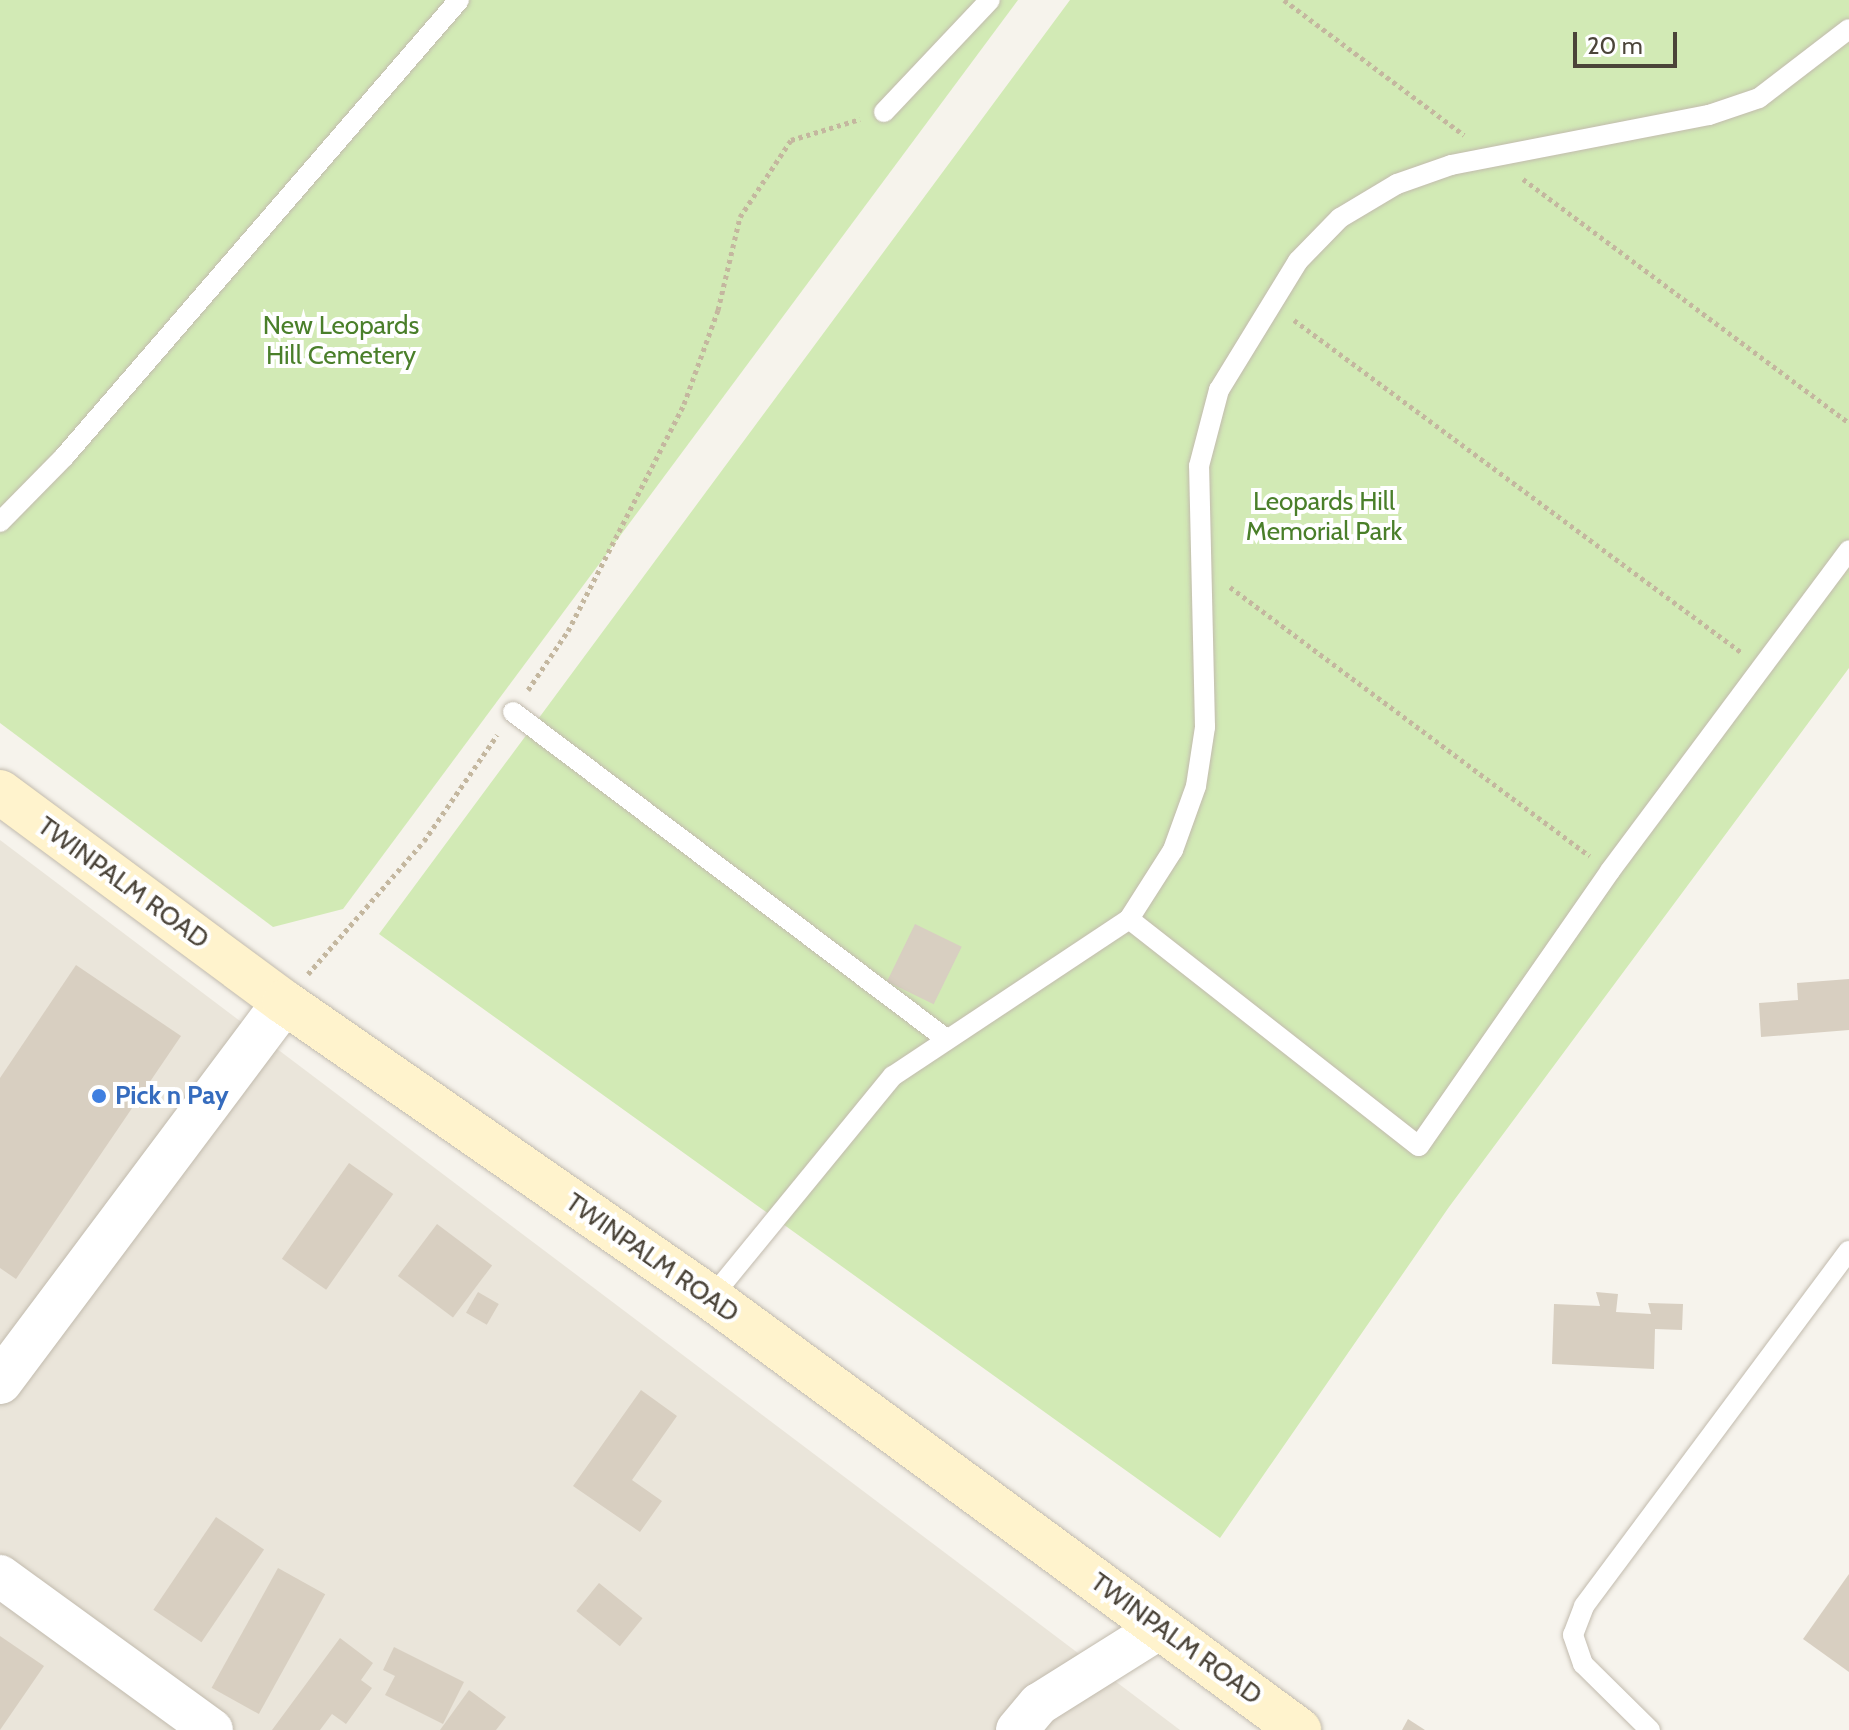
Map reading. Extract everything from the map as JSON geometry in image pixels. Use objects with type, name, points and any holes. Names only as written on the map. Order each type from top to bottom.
[{"type":"main road","name":"TWINPALM ROAD","points":[[0,792],[284,1002],[711,1298],[1299,1730]]},
{"type":"street","points":[[0,1382],[284,1002]]},
{"type":"street","points":[[0,1576],[212,1730]]},
{"type":"street","points":[[1017,1730],[1039,1704],[1160,1628]]},
{"type":"lane","points":[[0,522],[64,457],[459,0]]},
{"type":"lane","points":[[884,112],[990,0]]},
{"type":"lane","points":[[711,1298],[893,1076],[945,1038],[1129,919],[1173,850],[1196,786],[1205,727],[1196,561],[1199,466],[1219,390],[1269,302],[1340,218],[1397,184],[1491,156],[1759,98],[1849,29]]},
{"type":"lane","points":[[1129,919],[1419,1146],[1610,871],[1849,550]]},
{"type":"lane","points":[[513,712],[945,1038]]},
{"type":"lane","points":[[1650,1730],[1583,1664],[1573,1635],[1584,1606],[1849,1251]]},
{"type":"path","points":[[1284,0],[1849,423]]},
{"type":"path","points":[[284,1002],[424,841],[568,631],[684,404],[718,310],[740,217],[791,140],[884,112]]},
{"type":"path","points":[[1269,302],[1762,668]]},
{"type":"path","points":[[1196,561],[1610,871]]},
{"type":"shaded area","points":[[0,840],[1180,1730],[0,1730]]},
{"type":"green space","name":"New Leopards Hill Cemetery","points":[[0,0],[1018,0],[343,909],[273,927],[0,723]]},
{"type":"green space","name":"Leopards Hill Memorial Park","points":[[1070,0],[1849,0],[1849,668],[1449,1207],[1220,1538],[379,934]]},
{"type":"building","points":[[915,924],[962,947],[934,1004],[887,982]]},
{"type":"building","points":[[76,965],[181,1036],[16,1279],[0,1268],[0,1078]]},
{"type":"building","points":[[1849,979],[1849,1030],[1761,1037],[1759,1003],[1798,1000],[1797,983]]},
{"type":"building","points":[[349,1163],[393,1194],[326,1290],[282,1259]]},
{"type":"building","points":[[437,1224],[492,1266],[453,1317],[398,1276]]},
{"type":"building","points":[[478,1292],[499,1304],[487,1325],[466,1313]]},
{"type":"building","points":[[1596,1292],[1618,1294],[1616,1312],[1651,1314],[1648,1303],[1683,1304],[1682,1330],[1655,1329],[1654,1369],[1552,1364],[1554,1304],[1600,1306]]},
{"type":"building","points":[[641,1390],[677,1416],[632,1480],[662,1501],[640,1532],[573,1486]]},
{"type":"building","points":[[216,1517],[264,1549],[201,1642],[153,1610]]},
{"type":"building","points":[[278,1568],[325,1594],[259,1714],[212,1688]]},
{"type":"building","points":[[1849,1574],[1849,1672],[1803,1639]]},
{"type":"building","points":[[599,1583],[643,1618],[620,1646],[576,1611]]},
{"type":"building","points":[[0,1636],[44,1666],[0,1730]]},
{"type":"building","points":[[340,1638],[373,1663],[361,1680],[372,1688],[346,1724],[332,1714],[320,1730],[272,1730]]},
{"type":"building","points":[[394,1647],[464,1682],[443,1724],[385,1695],[395,1676],[383,1670]]},
{"type":"building","points":[[469,1690],[506,1717],[496,1730],[440,1730]]},
{"type":"building","points":[[1408,1719],[1425,1730],[1402,1730]]},
{"type":"place","name":"Pick n Pay","points":[[99,1096]]}]
